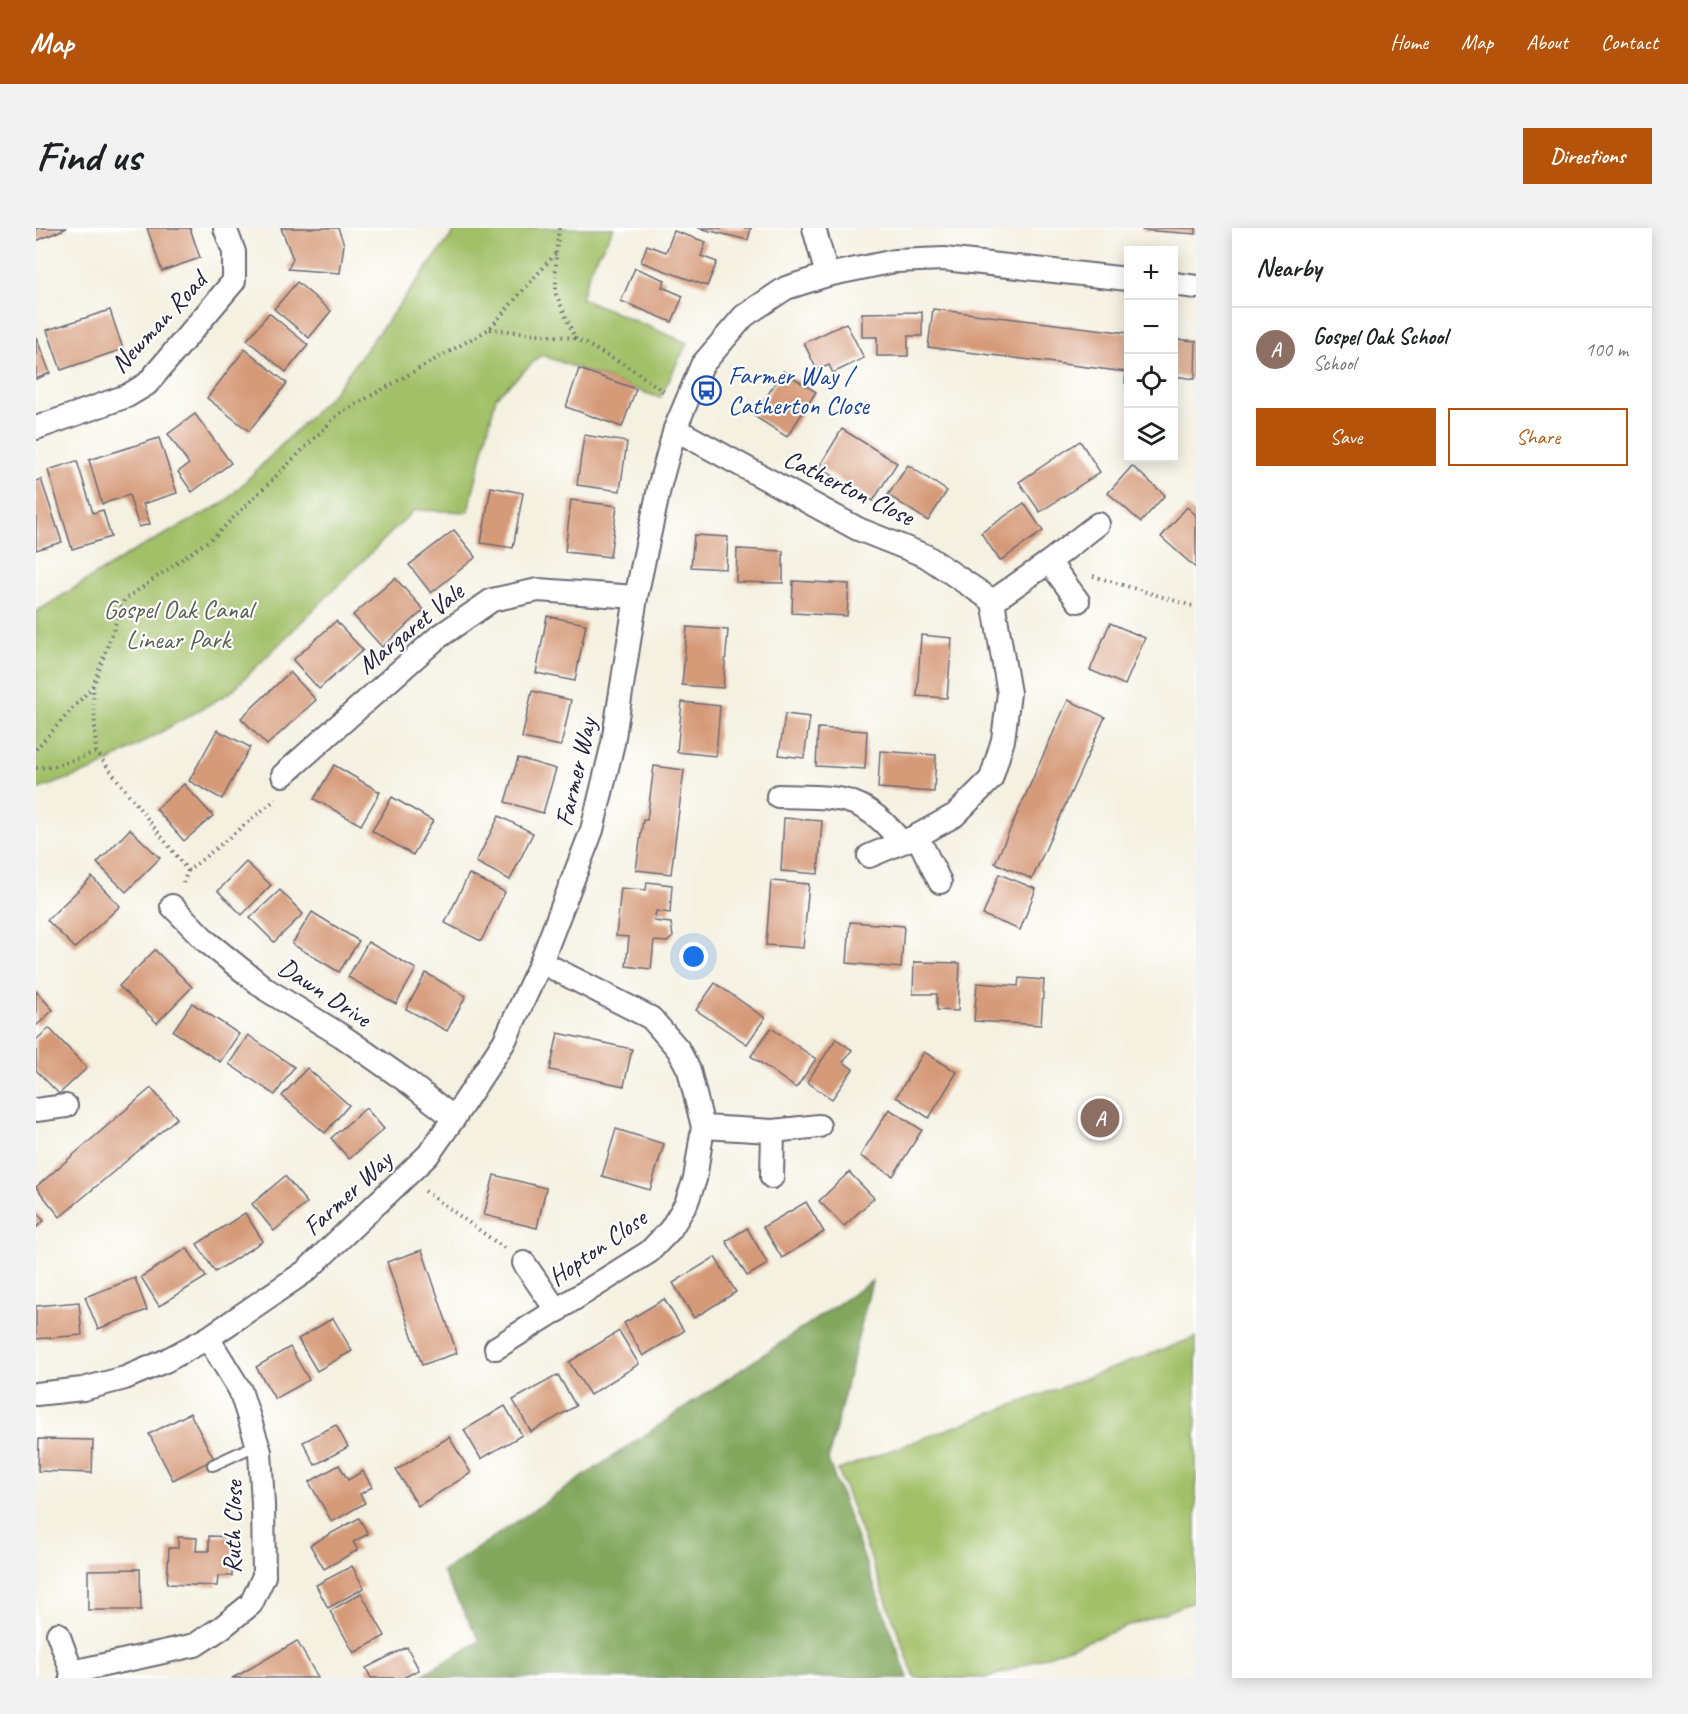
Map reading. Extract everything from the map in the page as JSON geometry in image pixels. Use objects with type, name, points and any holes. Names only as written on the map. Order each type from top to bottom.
[{"type":"street","name":"Newman Road","points":[[36,428],[127,396],[147,384],[234,281],[234,252],[225,228]]},
{"type":"street","points":[[814,228],[827,275]]},
{"type":"street","name":"Farmer Way","points":[[36,1394],[83,1389],[125,1378],[165,1361],[208,1338],[306,1271],[428,1155],[504,1042],[542,962],[592,830],[613,743],[636,597],[660,484],[675,429],[702,365],[744,316],[786,288],[827,275],[895,261],[944,259],[1124,279]]},
{"type":"street","points":[[1178,285],[1196,287]]},
{"type":"street","name":"Catherton Close","points":[[675,429],[858,529],[926,556],[993,601]]},
{"type":"street","points":[[869,856],[909,839],[955,815],[991,779],[1003,740],[1009,693],[993,601],[1050,562],[1098,524]]},
{"type":"street","points":[[1050,562],[1078,601]]},
{"type":"street","name":"Margaret Vale","points":[[283,775],[437,638],[492,600],[538,590],[636,597]]},
{"type":"street","points":[[778,796],[840,798],[871,810],[909,839],[940,882]]},
{"type":"street","name":"Dawn Drive","points":[[172,906],[206,941],[267,990],[351,1042],[454,1118]]},
{"type":"street","name":"Hopton Close","points":[[495,1348],[649,1252],[670,1230],[686,1204],[695,1179],[703,1127],[689,1070],[678,1048],[651,1018],[542,962]]},
{"type":"street","points":[[36,1110],[66,1106]]},
{"type":"street","points":[[703,1127],[773,1131],[819,1126]]},
{"type":"street","points":[[772,1177],[773,1131]]},
{"type":"street","name":"Hopton Close","points":[[524,1263],[557,1311]]},
{"type":"street","name":"Ruth Close","points":[[58,1634],[72,1675],[195,1645],[251,1604],[264,1576],[260,1452],[240,1390],[208,1338]]},
{"type":"lane","points":[[213,1465],[258,1444]]},
{"type":"path","points":[[559,228],[556,253],[556,294],[575,338]]},
{"type":"path","points":[[36,749],[93,686],[124,600],[215,536],[339,414],[489,329],[556,253]]},
{"type":"path","points":[[489,329],[575,338],[635,371],[685,407]]},
{"type":"path","points":[[1050,562],[1196,607]]},
{"type":"path","points":[[93,686],[96,752],[189,871]]},
{"type":"path","points":[[36,768],[56,766],[96,752]]},
{"type":"path","points":[[172,906],[189,871],[277,798],[283,775]]},
{"type":"path","points":[[406,1177],[524,1263]]},
{"type":"green space","name":"Gospel Oak Canal Linear Park","points":[[457,228],[614,228],[591,267],[581,298],[687,343],[660,398],[541,355],[496,397],[468,512],[414,510],[231,692],[96,769],[36,790],[36,612],[134,551],[224,503],[333,393]]},
{"type":"green space","points":[[872,1281],[828,1460],[908,1678],[417,1678],[480,1641],[442,1572]]},
{"type":"green space","points":[[1196,1337],[1196,1601],[988,1678],[915,1678],[838,1470]]},
{"type":"building","points":[[36,228],[67,228],[36,241]]},
{"type":"building","points":[[147,228],[190,228],[200,258],[162,271]]},
{"type":"building","points":[[281,228],[338,228],[344,244],[340,273],[288,269],[293,259]]},
{"type":"building","points":[[698,228],[751,228],[748,240]]},
{"type":"building","points":[[1142,228],[1196,228],[1196,234],[1142,230]]},
{"type":"building","points":[[674,231],[706,242],[701,256],[717,262],[707,286],[641,262],[647,245],[666,252]]},
{"type":"building","points":[[635,268],[665,280],[662,287],[683,296],[672,322],[621,301]]},
{"type":"building","points":[[297,282],[331,311],[309,338],[274,309]]},
{"type":"building","points":[[933,309],[1124,333],[1124,372],[928,347]]},
{"type":"building","points":[[110,310],[123,349],[61,370],[47,330]]},
{"type":"building","points":[[922,312],[922,336],[908,336],[908,356],[877,356],[877,337],[862,337],[862,313]]},
{"type":"building","points":[[269,313],[308,345],[286,372],[247,340]]},
{"type":"building","points":[[846,323],[864,358],[833,373],[829,365],[817,370],[804,343]]},
{"type":"building","points":[[36,337],[50,373],[36,379]]},
{"type":"building","points":[[1178,339],[1196,341],[1195,379],[1178,377]]},
{"type":"building","points":[[245,349],[287,383],[249,431],[207,398]]},
{"type":"building","points":[[579,369],[636,389],[622,427],[566,407]]},
{"type":"building","points":[[783,371],[816,392],[787,437],[754,416]]},
{"type":"building","points":[[195,414],[231,463],[192,492],[178,472],[189,464],[168,434]]},
{"type":"building","points":[[842,429],[897,463],[873,501],[819,467]]},
{"type":"building","points":[[584,435],[627,442],[620,491],[577,485]]},
{"type":"building","points":[[159,438],[177,493],[143,504],[150,524],[139,527],[129,495],[102,504],[89,460]]},
{"type":"building","points":[[1080,441],[1100,472],[1040,512],[1019,482]]},
{"type":"building","points":[[77,461],[93,513],[103,510],[111,537],[72,549],[48,470]]},
{"type":"building","points":[[908,465],[947,491],[928,521],[888,495]]},
{"type":"building","points":[[1132,466],[1165,495],[1141,522],[1108,493]]},
{"type":"building","points":[[41,479],[62,542],[36,550],[36,481]]},
{"type":"building","points":[[491,487],[523,493],[513,548],[481,543]]},
{"type":"building","points":[[571,500],[617,506],[610,557],[565,552]]},
{"type":"building","points":[[1024,503],[1043,531],[1000,561],[981,533]]},
{"type":"building","points":[[1187,507],[1196,515],[1196,568],[1161,537]]},
{"type":"building","points":[[454,530],[476,557],[431,593],[409,565]]},
{"type":"building","points":[[694,535],[728,537],[726,569],[691,567]]},
{"type":"building","points":[[737,549],[783,551],[783,583],[736,582]]},
{"type":"building","points":[[395,578],[424,610],[382,647],[353,615]]},
{"type":"building","points":[[793,581],[849,584],[847,616],[792,613]]},
{"type":"building","points":[[547,616],[586,624],[575,681],[536,673]]},
{"type":"building","points":[[336,621],[363,650],[319,689],[293,660]]},
{"type":"building","points":[[1110,623],[1145,638],[1125,685],[1090,670]]},
{"type":"building","points":[[687,627],[728,630],[723,688],[682,685]]},
{"type":"building","points":[[921,635],[952,638],[947,698],[917,696]]},
{"type":"building","points":[[290,672],[316,700],[267,745],[241,718]]},
{"type":"building","points":[[532,691],[571,700],[561,746],[522,738]]},
{"type":"building","points":[[1068,700],[1105,717],[1032,879],[995,863]]},
{"type":"building","points":[[682,702],[720,706],[716,756],[677,752]]},
{"type":"building","points":[[785,714],[810,717],[804,758],[779,755]]},
{"type":"building","points":[[818,728],[867,731],[865,769],[816,766]]},
{"type":"building","points":[[217,730],[250,747],[222,799],[189,781]]},
{"type":"building","points":[[880,751],[936,755],[934,792],[878,788]]},
{"type":"building","points":[[518,758],[556,769],[543,813],[505,802]]},
{"type":"building","points":[[334,765],[380,792],[361,825],[314,799]]},
{"type":"building","points":[[654,766],[684,770],[671,874],[636,870],[643,820],[647,820]]},
{"type":"building","points":[[184,784],[213,816],[184,841],[156,809]]},
{"type":"building","points":[[392,797],[433,821],[413,855],[372,831]]},
{"type":"building","points":[[499,816],[533,833],[510,880],[476,862]]},
{"type":"building","points":[[784,818],[822,821],[818,874],[781,871]]},
{"type":"building","points":[[130,829],[160,858],[126,892],[97,863]]},
{"type":"building","points":[[246,862],[271,885],[242,915],[218,891]]},
{"type":"building","points":[[469,874],[505,892],[481,941],[445,923]]},
{"type":"building","points":[[999,874],[1036,889],[1020,930],[983,915]]},
{"type":"building","points":[[92,877],[120,906],[75,948],[47,920]]},
{"type":"building","points":[[771,881],[809,884],[803,948],[766,945]]},
{"type":"building","points":[[647,882],[672,885],[670,913],[656,911],[654,921],[671,923],[673,937],[667,942],[654,941],[651,969],[626,966],[629,937],[616,936],[621,888],[646,890]]},
{"type":"building","points":[[280,890],[303,914],[274,942],[250,918]]},
{"type":"building","points":[[312,912],[359,941],[339,972],[292,944]]},
{"type":"building","points":[[850,922],[904,926],[901,968],[847,963]]},
{"type":"building","points":[[368,942],[416,969],[396,1004],[348,977]]},
{"type":"building","points":[[155,950],[192,987],[157,1023],[119,986]]},
{"type":"building","points":[[914,962],[960,963],[958,1011],[937,1010],[937,994],[913,994]]},
{"type":"building","points":[[426,973],[466,996],[447,1031],[406,1009]]},
{"type":"building","points":[[1019,978],[1044,980],[1041,1025],[974,1021],[977,983],[1018,986]]},
{"type":"building","points":[[715,983],[765,1018],[747,1044],[696,1010]]},
{"type":"building","points":[[36,991],[53,1010],[36,1026]]},
{"type":"building","points":[[192,1003],[239,1034],[220,1062],[173,1031]]},
{"type":"building","points":[[49,1028],[87,1068],[59,1094],[36,1070],[36,1040]]},
{"type":"building","points":[[771,1028],[816,1059],[796,1088],[751,1056]]},
{"type":"building","points":[[558,1033],[632,1049],[624,1086],[550,1070]]},
{"type":"building","points":[[248,1035],[294,1067],[275,1095],[229,1064]]},
{"type":"building","points":[[836,1039],[852,1050],[843,1062],[853,1069],[832,1099],[807,1082]]},
{"type":"building","points":[[924,1052],[957,1072],[929,1118],[896,1097]]},
{"type":"building","points":[[307,1068],[349,1105],[325,1133],[282,1096]]},
{"type":"building","points":[[151,1088],[177,1118],[60,1217],[36,1187]]},
{"type":"building","points":[[366,1108],[384,1129],[349,1159],[331,1138]]},
{"type":"building","points":[[889,1109],[922,1130],[893,1176],[860,1156]]},
{"type":"building","points":[[616,1129],[664,1144],[650,1190],[602,1176]]},
{"type":"building","points":[[849,1172],[874,1198],[844,1226],[819,1201]]},
{"type":"building","points":[[494,1175],[546,1188],[537,1228],[484,1215]]},
{"type":"building","points":[[285,1176],[307,1203],[274,1231],[252,1204]]},
{"type":"building","points":[[806,1202],[824,1232],[782,1258],[763,1227]]},
{"type":"building","points":[[36,1211],[44,1221],[36,1228]]},
{"type":"building","points":[[245,1213],[263,1241],[215,1272],[197,1244]]},
{"type":"building","points":[[747,1228],[768,1264],[747,1276],[726,1241]]},
{"type":"building","points":[[187,1248],[206,1277],[159,1306],[141,1277]]},
{"type":"building","points":[[422,1250],[457,1353],[422,1365],[387,1262]]},
{"type":"building","points":[[715,1257],[736,1292],[694,1318],[673,1283]]},
{"type":"building","points":[[135,1278],[147,1310],[98,1329],[85,1297]]},
{"type":"building","points":[[664,1299],[684,1331],[643,1356],[624,1323]]},
{"type":"building","points":[[79,1302],[82,1335],[36,1339],[36,1306]]},
{"type":"building","points":[[333,1318],[352,1351],[317,1371],[298,1339]]},
{"type":"building","points":[[619,1331],[639,1364],[590,1395],[569,1362]]},
{"type":"building","points":[[290,1347],[309,1380],[275,1399],[256,1367]]},
{"type":"building","points":[[558,1375],[576,1406],[531,1432],[513,1400]]},
{"type":"building","points":[[505,1406],[522,1435],[481,1459],[464,1430]]},
{"type":"building","points":[[190,1413],[214,1459],[173,1480],[149,1434]]},
{"type":"building","points":[[336,1425],[348,1447],[315,1465],[303,1442]]},
{"type":"building","points":[[449,1437],[471,1473],[418,1506],[396,1470]]},
{"type":"building","points":[[39,1439],[93,1440],[92,1473],[38,1471]]},
{"type":"building","points":[[339,1465],[348,1480],[363,1471],[372,1487],[360,1494],[365,1503],[332,1522],[309,1482]]},
{"type":"building","points":[[359,1518],[368,1534],[353,1542],[358,1550],[324,1569],[310,1545]]},
{"type":"building","points":[[209,1536],[234,1537],[232,1576],[218,1576],[217,1586],[167,1584],[169,1548],[178,1548],[178,1537],[197,1538],[196,1551],[209,1551]]},
{"type":"building","points":[[352,1566],[364,1588],[328,1608],[316,1585]]},
{"type":"building","points":[[140,1569],[141,1610],[88,1610],[88,1570]]},
{"type":"building","points":[[361,1593],[385,1636],[354,1653],[330,1611]]},
{"type":"building","points":[[297,1641],[318,1678],[232,1678],[242,1673]]},
{"type":"building","points":[[407,1647],[419,1670],[403,1678],[371,1678],[366,1668]]},
{"type":"place","name":"Farmer Way / Catherton Close","points":[[707,390]]},
{"type":"place","name":"Gospel Oak School","points":[[1100,1118]]}]
